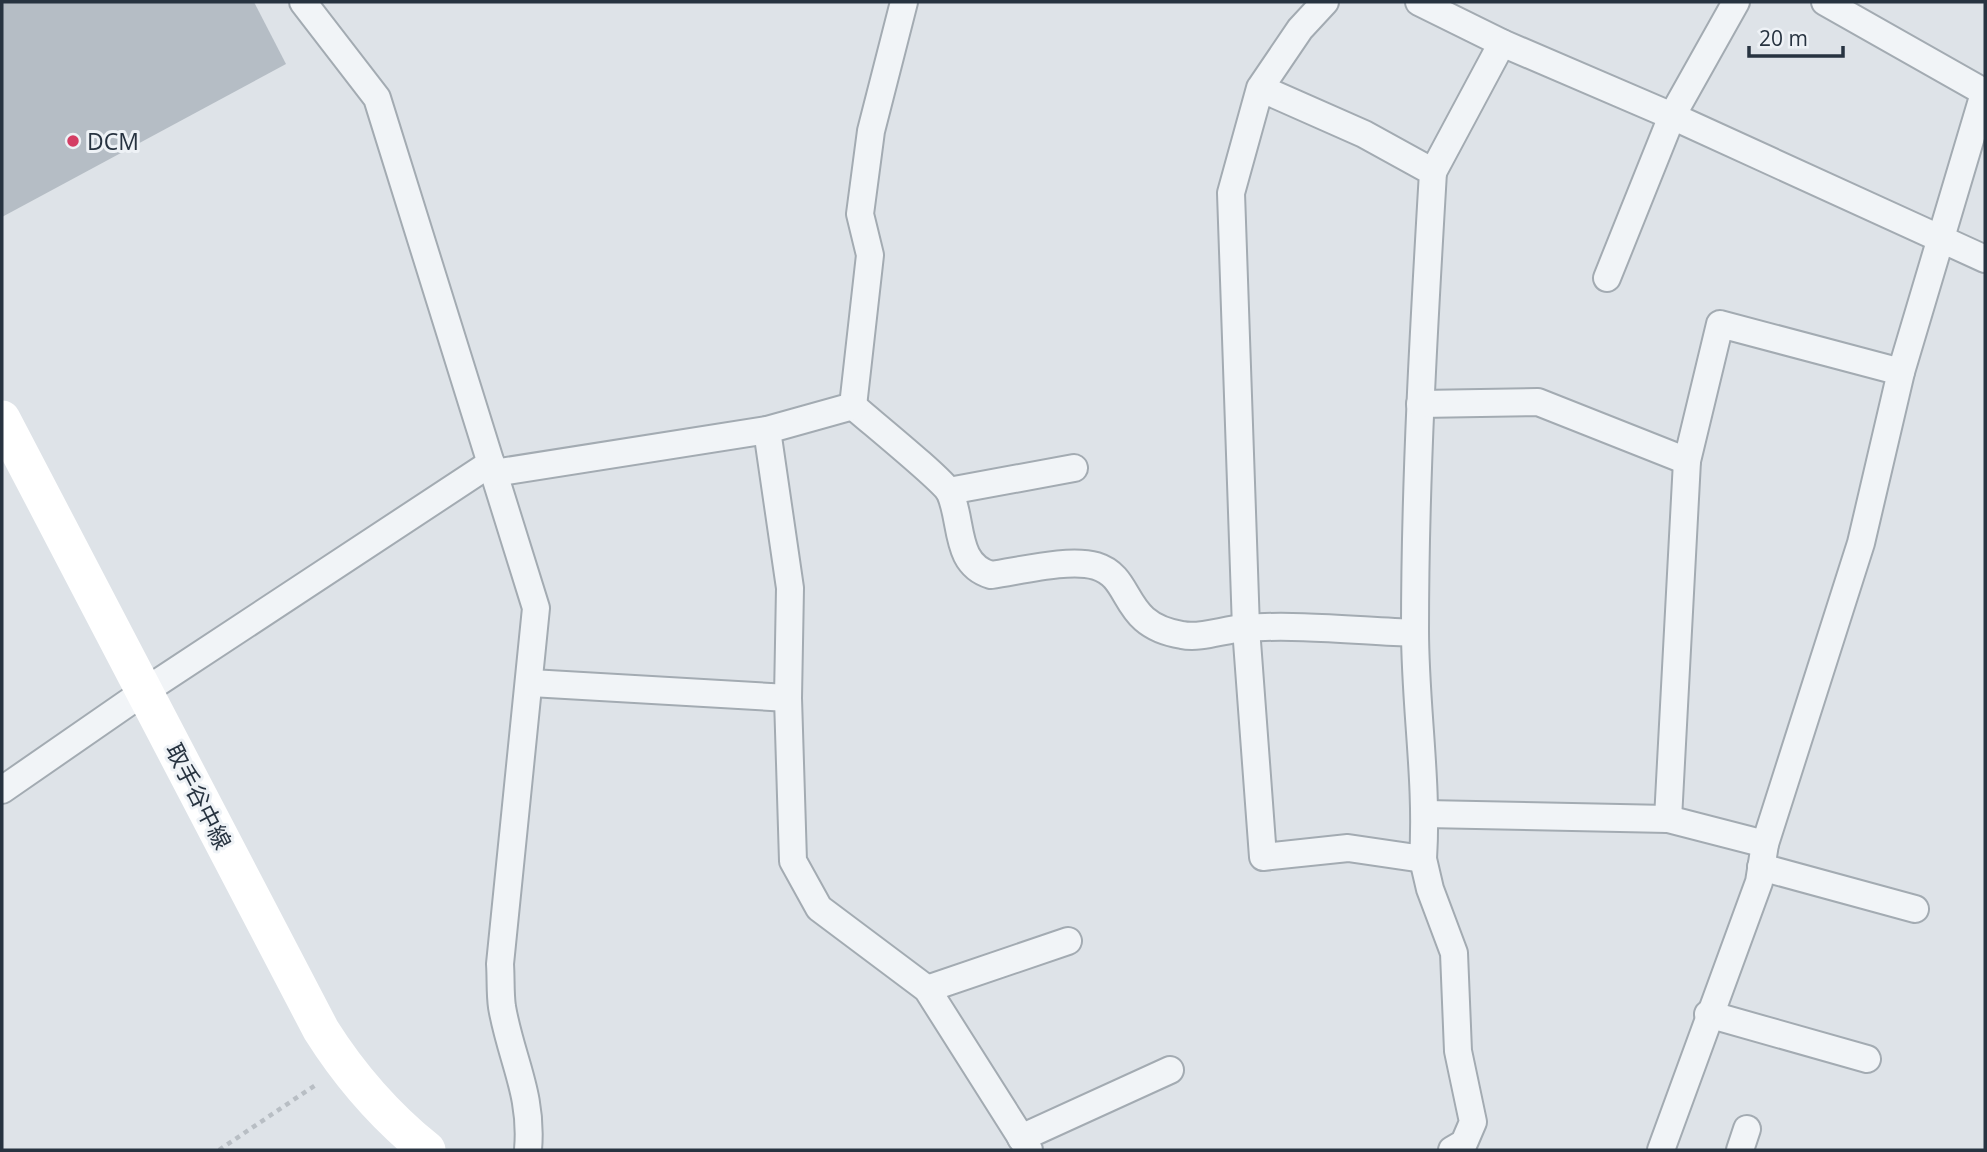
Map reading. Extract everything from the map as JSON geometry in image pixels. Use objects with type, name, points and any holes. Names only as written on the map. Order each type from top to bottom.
[{"type":"main road","name":"取手谷中線","points":[[2,419],[321,1030],[344,1066],[384,1112],[427,1150]]},
{"type":"street","points":[[303,2],[376,98],[536,608],[531,683],[500,964],[502,1007],[525,1087],[530,1132],[528,1150]]},
{"type":"street","points":[[853,406],[870,255],[860,214],[871,131],[904,2]]},
{"type":"street","points":[[1325,2],[1300,29],[1260,88],[1231,193],[1246,628],[1263,857],[1348,848],[1423,859]]},
{"type":"street","points":[[1419,2],[1502,43],[1672,116],[1985,259]]},
{"type":"street","points":[[1607,278],[1672,116],[1736,2]]},
{"type":"street","points":[[1661,1150],[1708,1014],[1759,882],[1763,855],[1861,543],[1901,372],[1938,239],[1985,91],[1825,2]]},
{"type":"street","points":[[1452,1150],[1464,1143],[1473,1122],[1458,1051],[1454,953],[1430,889],[1423,859],[1426,814],[1415,633],[1420,404],[1433,172],[1502,43]]},
{"type":"street","points":[[1260,88],[1364,134],[1433,172]]},
{"type":"street","points":[[1668,819],[1687,461],[1720,324],[1901,372]]},
{"type":"street","points":[[1420,404],[1538,402],[1687,461]]},
{"type":"street","points":[[2,790],[145,691],[492,468],[767,430],[853,406]]},
{"type":"street","points":[[853,406],[949,491],[965,555],[977,571],[991,575],[1083,563],[1114,575],[1144,621],[1157,630],[1186,636],[1246,628],[1415,633]]},
{"type":"street","points":[[767,430],[790,588],[788,698],[793,861],[819,908],[927,989],[1025,1144],[1170,1070]]},
{"type":"street","points":[[949,491],[1074,468]]},
{"type":"street","points":[[531,683],[788,698]]},
{"type":"street","points":[[1426,814],[1668,819],[1915,909]]},
{"type":"street","points":[[927,989],[1068,941]]},
{"type":"street","points":[[1708,1014],[1867,1059]]},
{"type":"path","points":[[219,1150],[344,1066]]},
{"type":"building","name":"DCM","points":[[2,2],[254,2],[286,64],[2,217]]},
{"type":"place","name":"DCM","points":[[73,141]]}]
